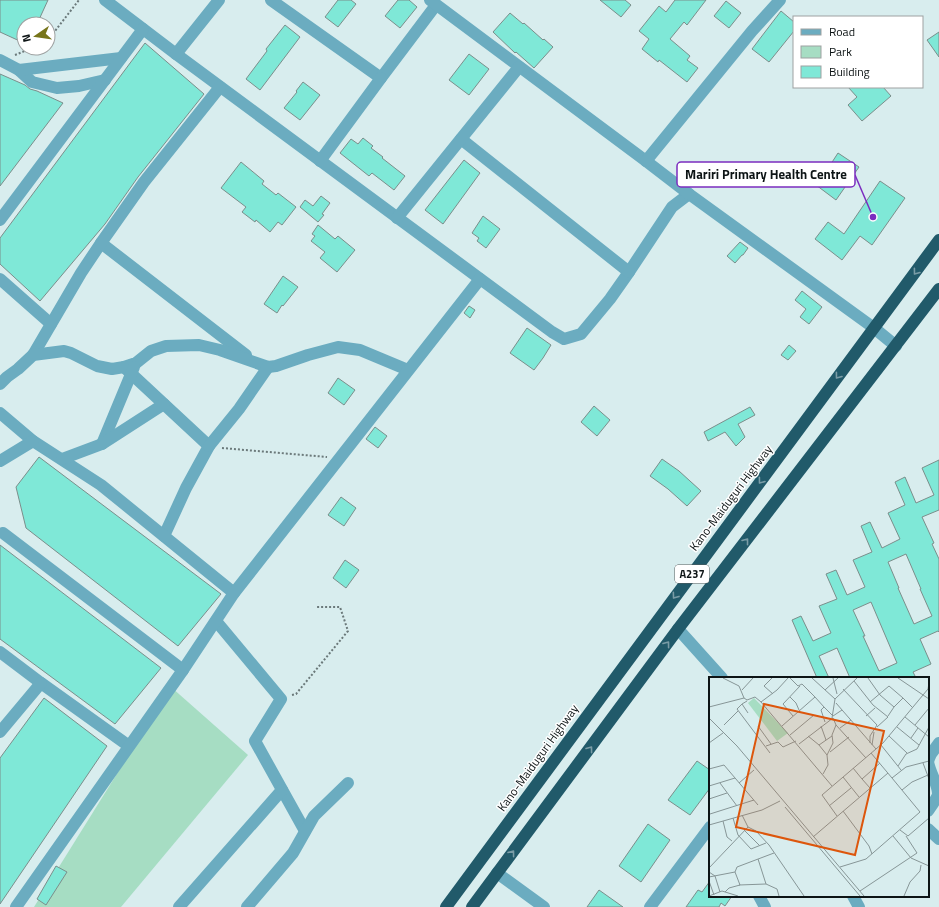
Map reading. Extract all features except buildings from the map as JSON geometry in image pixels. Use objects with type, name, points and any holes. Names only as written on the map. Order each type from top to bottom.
[{"type":"highway","name":"Kano-Maiduguri Highway","points":[[446,907],[939,240]]},
{"type":"highway","name":"A237","points":[[472,907],[678,629],[939,289]]},
{"type":"street","points":[[105,0],[397,218],[552,332],[564,339],[581,334],[629,272],[672,207],[689,194]]},
{"type":"street","points":[[176,54],[219,0]]},
{"type":"street","points":[[271,0],[382,78]]},
{"type":"street","points":[[646,161],[752,31],[780,0]]},
{"type":"street","points":[[320,161],[382,78],[433,2],[689,194],[874,328],[896,346]]},
{"type":"street","points":[[0,220],[143,29]]},
{"type":"street","points":[[19,70],[121,58]]},
{"type":"street","points":[[0,61],[19,70],[32,82],[57,88],[79,86],[105,80]]},
{"type":"street","points":[[397,218],[519,66]]},
{"type":"street","points":[[0,384],[33,355],[81,273],[101,243],[144,182],[220,87]]},
{"type":"street","points":[[461,139],[629,272]]},
{"type":"street","points":[[101,243],[255,362]]},
{"type":"street","points":[[0,279],[51,324]]},
{"type":"street","points":[[16,907],[183,670],[234,593],[480,279]]},
{"type":"street","points":[[102,444],[131,368],[151,351],[166,346],[199,345],[220,350],[268,367],[338,348],[360,350],[408,370]]},
{"type":"street","points":[[33,355],[64,351],[97,366],[112,369],[131,368]]},
{"type":"street","points":[[164,536],[186,488],[209,446],[239,409],[268,367]]},
{"type":"street","points":[[131,368],[164,404],[209,446]]},
{"type":"street","points":[[62,460],[102,444],[164,404]]},
{"type":"street","points":[[0,413],[33,441],[101,485],[234,593]]},
{"type":"street","points":[[0,461],[33,441]]},
{"type":"street","points":[[3,533],[183,670]]},
{"type":"street","points":[[216,621],[281,699],[255,741],[305,831]]},
{"type":"street","points":[[678,629],[721,677]]},
{"type":"street","points":[[0,652],[130,746]]},
{"type":"street","points":[[0,732],[41,683]]},
{"type":"street","points":[[929,759],[939,743]]},
{"type":"street","points":[[929,769],[938,788],[938,794],[929,809]]},
{"type":"street","points":[[247,907],[293,853],[314,816],[348,784]]},
{"type":"street","points":[[179,907],[282,790]]},
{"type":"street","points":[[650,907],[709,828]]},
{"type":"street","points":[[929,830],[939,839]]},
{"type":"street","points":[[497,873],[540,906]]},
{"type":"street","points":[[760,897],[766,907]]},
{"type":"street","points":[[854,897],[859,907]]},
{"type":"path","points":[[56,30],[79,0]]},
{"type":"path","points":[[0,61],[16,54]]},
{"type":"path","points":[[209,446],[339,458]]},
{"type":"path","points":[[281,699],[296,694],[348,631],[340,607],[317,607]]},
{"type":"green space","points":[[171,687],[248,755],[121,907],[34,907]]},
{"type":"place","name":"Mariri Primary Health Centre","points":[[873,217]]}]
